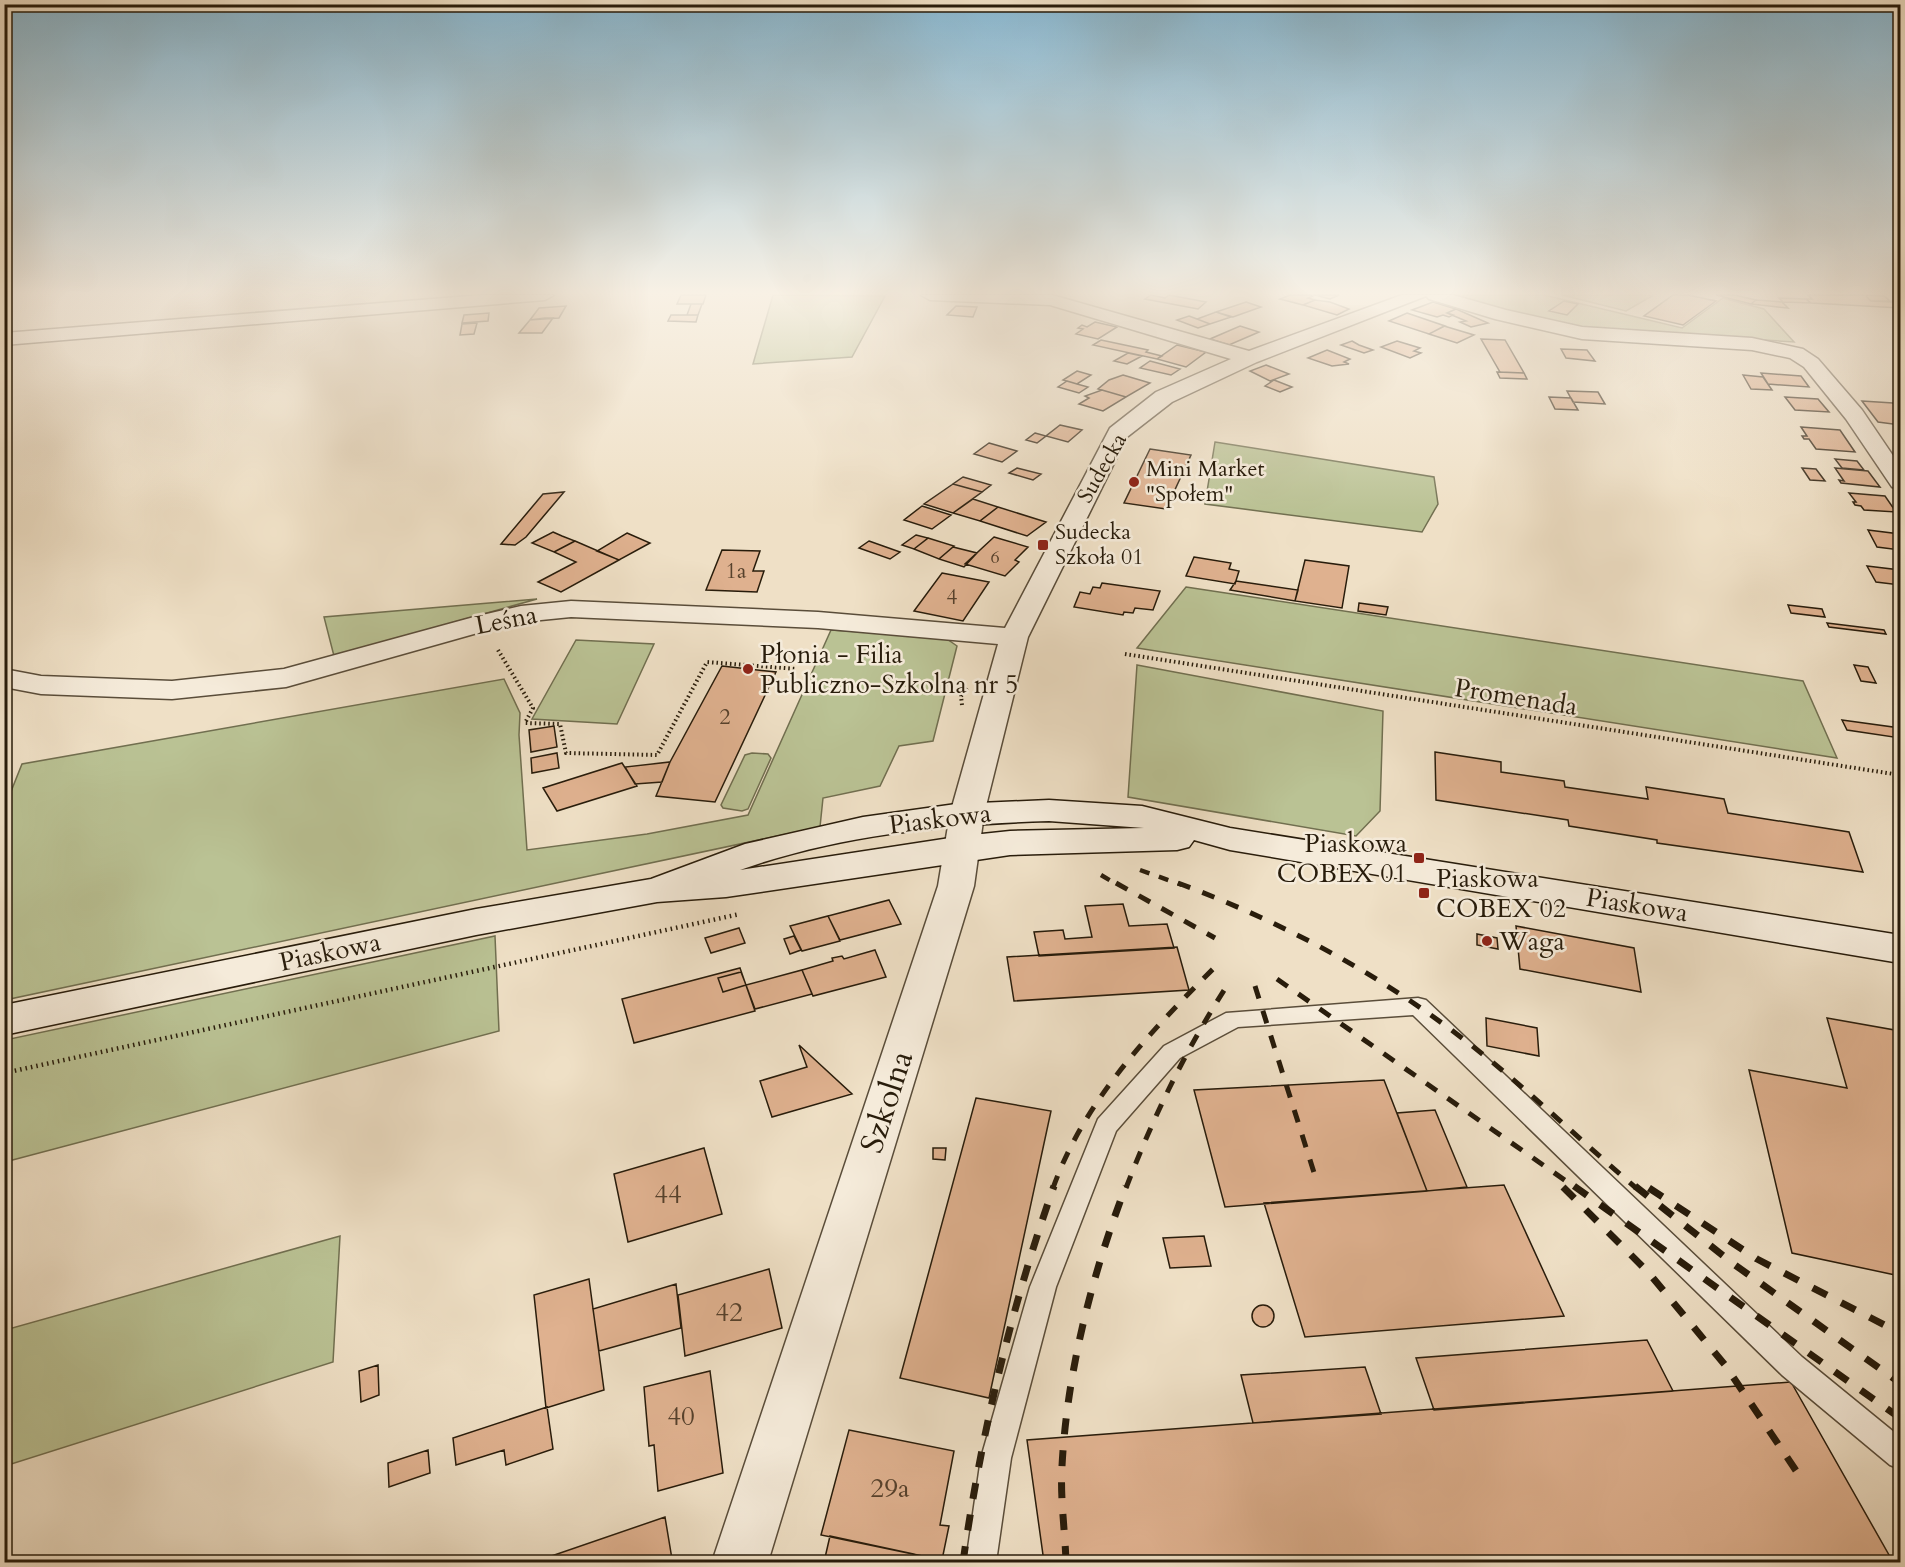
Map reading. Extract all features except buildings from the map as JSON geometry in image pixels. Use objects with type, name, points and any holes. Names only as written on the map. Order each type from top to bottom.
[{"type":"street","name":"Sudecka","points":[[1014,637],[1118,433],[1164,397],[1228,368]]},
{"type":"street","points":[[1815,368],[1854,415],[1900,482]]},
{"type":"street","name":"Leśna","points":[[4,678],[41,685],[172,690],[286,678],[474,625],[521,615],[571,609],[818,620],[1014,637]]},
{"type":"street","name":"Szkolna","points":[[740,1563],[956,886],[965,831],[1014,637]]},
{"type":"street","name":"Piaskowa","points":[[4,1020],[476,922],[657,890],[726,885],[965,831],[1068,840],[1230,838],[1900,949]]},
{"type":"lane","points":[[981,1563],[996,1458],[1040,1298],[1106,1126],[1172,1052],[1234,1019],[1418,1006],[1792,1366],[1900,1455]]},
{"type":"path","points":[[498,650],[533,708],[525,723],[560,724],[566,753],[657,755],[707,662],[797,669]]},
{"type":"path","name":"Promenada","points":[[1125,654],[1900,775]]},
{"type":"path","points":[[4,1073],[741,914]]},
{"type":"green space","points":[[1215,442],[1434,477],[1438,504],[1422,532],[1205,504]]},
{"type":"green space","points":[[1186,587],[1803,681],[1837,758],[1137,648]]},
{"type":"green space","points":[[537,599],[334,656],[324,617]]},
{"type":"green space","points":[[831,630],[944,637],[957,646],[933,741],[899,746],[880,786],[823,798],[820,827],[5,1000],[4,809],[22,764],[504,679],[520,713],[519,735],[527,850],[647,834],[748,815]]},
{"type":"green space","points":[[576,640],[654,644],[617,724],[532,719]]},
{"type":"green space","points":[[1137,665],[1383,711],[1380,811],[1356,836],[1128,797]]},
{"type":"green space","points":[[768,754],[771,758],[748,809],[742,811],[723,808],[721,805],[745,755]]},
{"type":"green space","points":[[495,936],[499,1031],[5,1162],[5,1040]]},
{"type":"green space","points":[[340,1236],[333,1362],[5,1466],[5,1330]]},
{"type":"railway","points":[[1140,870],[1182,885]]},
{"type":"railway","points":[[1101,875],[1118,885]]},
{"type":"railway","points":[[1116,883],[1215,938]]},
{"type":"railway","points":[[1178,883],[1249,912],[1317,945],[1415,1004],[1495,1064],[1636,1188]]},
{"type":"railway","points":[[1053,1188],[1066,1156],[1100,1097],[1142,1043],[1213,969]]},
{"type":"railway","points":[[1277,979],[1576,1188]]},
{"type":"railway","points":[[1126,1188],[1172,1082],[1230,981]]},
{"type":"railway","points":[[1255,986],[1317,1182]]},
{"type":"railway","points":[[963,1562],[970,1514],[999,1372],[1024,1278],[1054,1186]]},
{"type":"railway","points":[[1066,1562],[1062,1478],[1069,1395],[1092,1288],[1126,1186]]},
{"type":"railway","points":[[1574,1186],[1900,1418]]},
{"type":"railway","points":[[1635,1186],[1735,1265],[1900,1383]]},
{"type":"railway","points":[[1563,1187],[1648,1272],[1725,1365],[1801,1478]]},
{"type":"railway","points":[[1649,1188],[1757,1259],[1900,1333]]},
{"type":"place","name":"Mini Market \"Społem\"","points":[[1134,482]]},
{"type":"place","name":"Sudecka Szkoła 01","points":[[1043,545]]},
{"type":"place","name":"Płonia - Filia Publiczno-Szkolna nr 5","points":[[748,669]]},
{"type":"place","name":"Piaskowa COBEX 01","points":[[1419,858]]},
{"type":"place","name":"Piaskowa COBEX 02","points":[[1424,893]]},
{"type":"place","name":"Waga","points":[[1487,941]]}]
